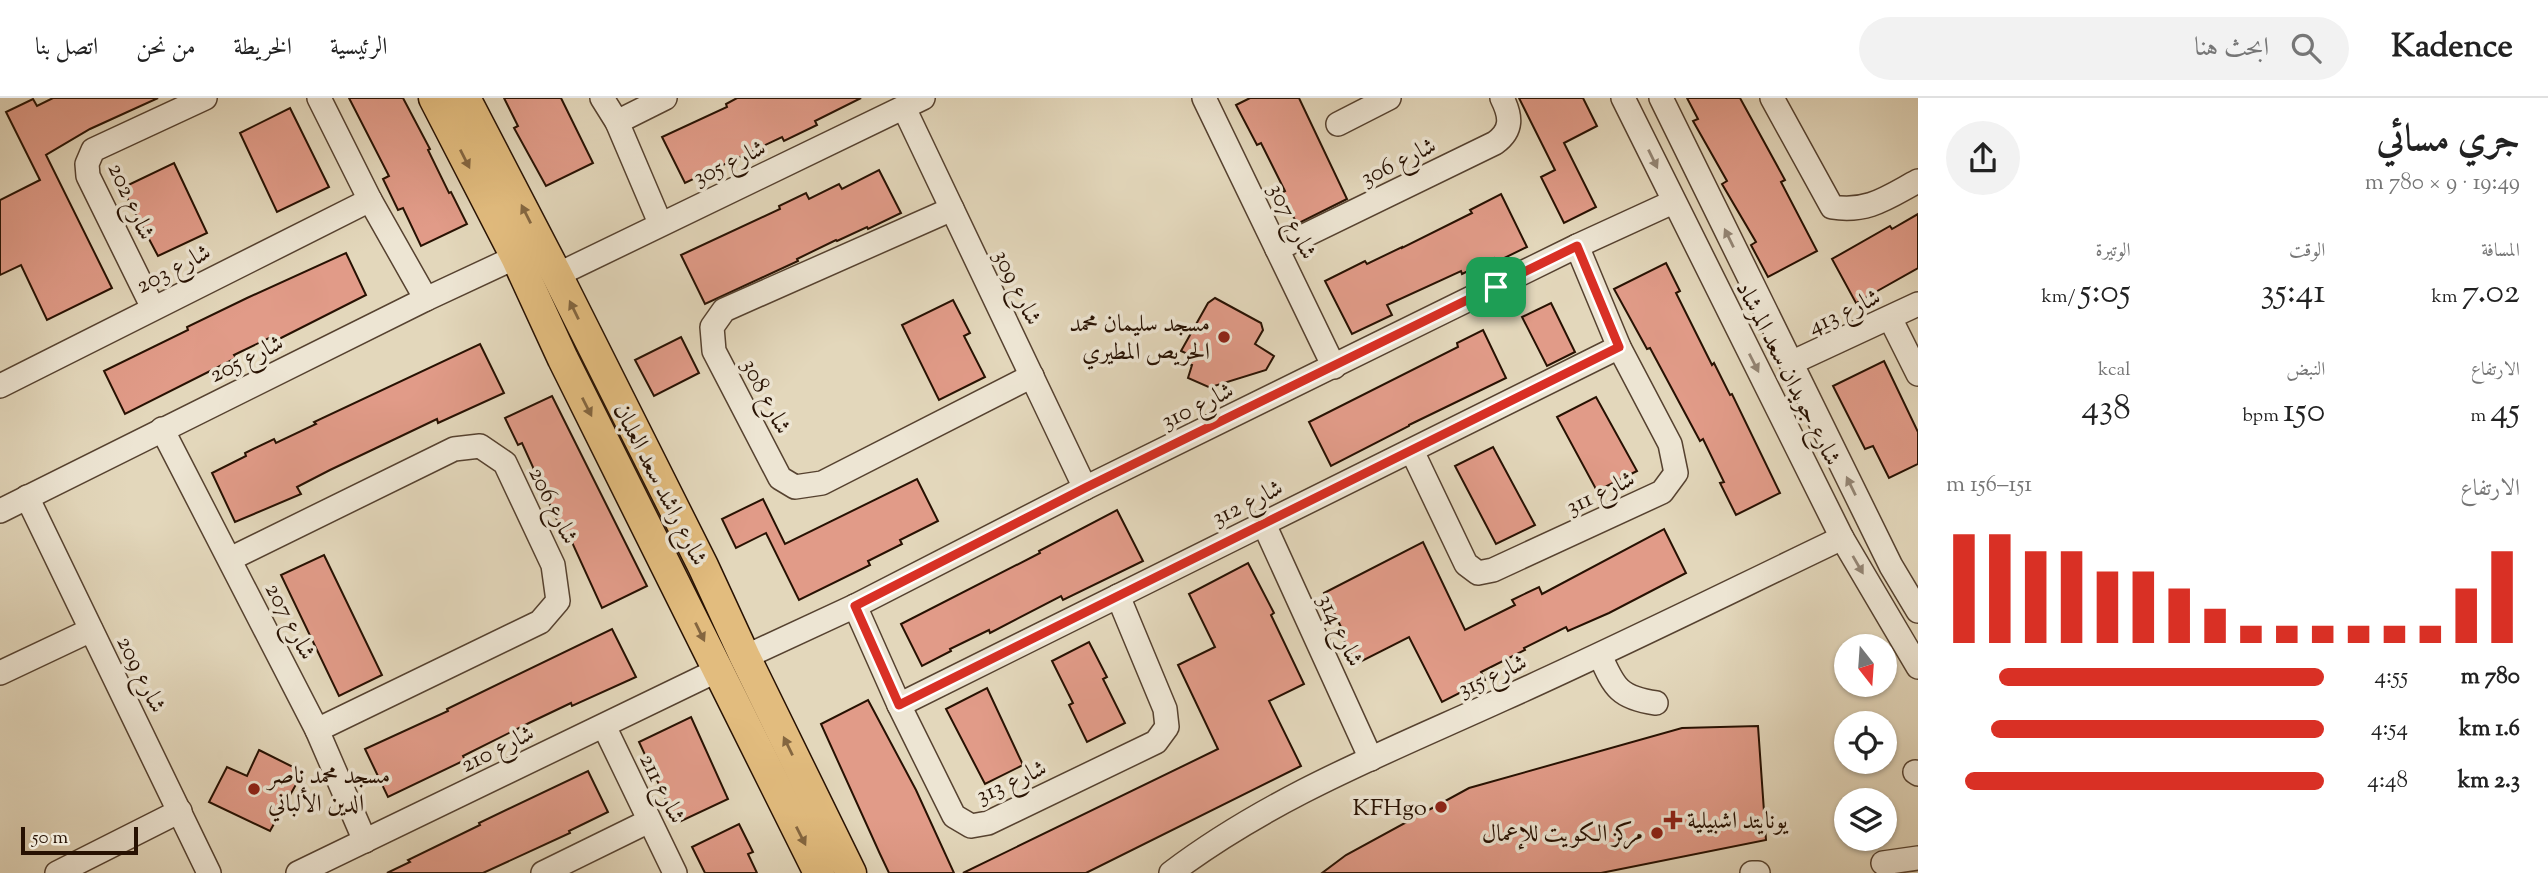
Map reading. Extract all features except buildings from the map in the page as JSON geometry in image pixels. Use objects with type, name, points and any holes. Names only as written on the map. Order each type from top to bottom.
[{"type":"main road","name":"شارع راشد سعد العلبان","points":[[434,98],[516,257],[563,359],[819,873]]},
{"type":"main road","name":"شارع راشد سعد العلبان","points":[[465,98],[703,566],[851,873]]},
{"type":"main road","points":[[563,359],[566,349],[574,343],[584,343],[593,349]]},
{"type":"main road","points":[[675,581],[694,576],[703,566]]},
{"type":"street","name":"شارع 202","points":[[153,308],[88,176],[87,163],[93,150],[205,98]]},
{"type":"street","points":[[319,98],[370,200],[426,299]]},
{"type":"street","points":[[602,98],[617,122],[660,223]]},
{"type":"street","points":[[617,122],[665,98]]},
{"type":"street","name":"شارع 307","points":[[1205,98],[1334,367]]},
{"type":"street","points":[[1338,124],[1389,98]]},
{"type":"street","name":"شارع 306","points":[[1277,249],[1504,137],[1510,118],[1502,98]]},
{"type":"street","name":"شارع جويدان سعد المرشاد","points":[[1623,98],[1842,538],[1918,667]]},
{"type":"street","name":"شارع جويدان سعد المرشاد","points":[[1661,98],[1891,566],[1918,611]]},
{"type":"street","points":[[1772,98],[1832,207],[1851,210],[1868,207],[1918,181]]},
{"type":"street","name":"شارع 305","points":[[557,275],[913,103]]},
{"type":"street","name":"شارع 309","points":[[913,103],[952,209],[1085,488]]},
{"type":"street","name":"شارع 203","points":[[2,379],[153,308],[370,200]]},
{"type":"street","name":"شارع 310","points":[[745,657],[855,606],[1085,488],[1577,246],[1673,202]]},
{"type":"street","name":"شارع 308","points":[[952,209],[724,310],[712,327],[714,351],[780,478],[795,487],[822,483],[1032,376]]},
{"type":"street","name":"شارع 311","points":[[1412,451],[1466,564],[1478,573],[1493,570],[1662,492],[1676,474],[1670,444],[1619,347],[1577,246]]},
{"type":"street","name":"شارع 205","points":[[0,511],[516,257]]},
{"type":"street","name":"شارع 413","points":[[1791,363],[1918,304]]},
{"type":"street","points":[[1890,318],[1918,373]]},
{"type":"street","name":"شارع 312","points":[[899,705],[1619,347]]},
{"type":"street","name":"شارع 207","points":[[162,429],[317,730],[365,841]]},
{"type":"street","name":"شارع 206","points":[[230,559],[454,449],[480,446],[505,463],[554,565],[558,601],[540,622],[317,730]]},
{"type":"street","name":"شارع 209","points":[[27,498],[209,873]]},
{"type":"street","name":"شارع 314","points":[[1263,522],[1371,759]]},
{"type":"street","name":"شارع 315","points":[[1171,873],[1211,843],[1283,802],[1607,652],[1842,538]]},
{"type":"street","name":"شارع 313","points":[[855,606],[899,705],[954,816],[971,826],[989,822],[1156,743],[1167,727],[1166,709],[1118,596]]},
{"type":"street","points":[[0,673],[91,630]]},
{"type":"street","points":[[1607,652],[1630,683],[1656,699]]},
{"type":"street","name":"شارع 210","points":[[298,873],[718,670]]},
{"type":"street","name":"شارع 211","points":[[604,726],[675,873]]},
{"type":"street","points":[[57,873],[180,811]]},
{"type":"street","points":[[544,873],[649,821]]},
{"type":"street","points":[[1883,863],[1918,858]]},
{"type":"street","points":[[1752,873],[1758,873]]},
{"type":"place","name":"مسجد سليمان محمد الحريص المطيري","points":[[1224,337]]},
{"type":"place","name":"مسجد محمد ناصر الدين الألباني","points":[[254,789]]},
{"type":"place","name":"KFHgo","points":[[1441,807]]},
{"type":"place","name":"يونايتد اشبيلية","points":[[1673,820]]},
{"type":"place","name":"مركز الكويت للإعمال","points":[[1657,833]]},
{"type":"route","points":[[1577,246],[1619,347],[899,705],[855,606],[1085,488],[1496,287],[1577,246]]}]
